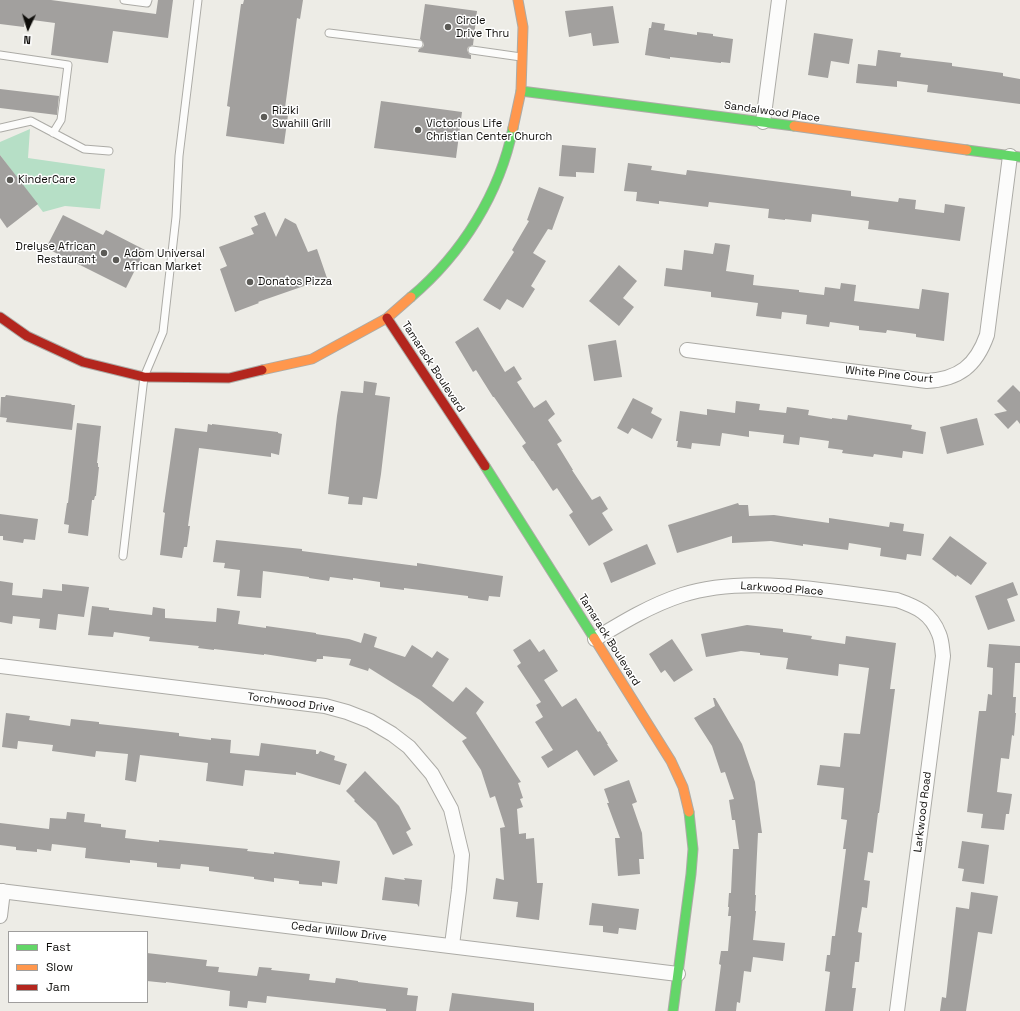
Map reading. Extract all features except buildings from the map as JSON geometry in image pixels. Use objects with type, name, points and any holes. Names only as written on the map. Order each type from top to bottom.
[{"type":"street","points":[[0,317],[27,336],[83,362],[144,377],[229,378],[312,358],[387,318],[428,283],[463,241],[491,195],[510,144],[521,91],[523,27],[518,0]]},
{"type":"street","points":[[764,122],[779,0]]},
{"type":"street","name":"Sandalwood Place","points":[[521,91],[764,122],[1015,157]]},
{"type":"street","name":"White Pine Court","points":[[686,350],[926,382],[955,376],[975,359],[982,348],[987,335],[1015,157]]},
{"type":"street","name":"Tamarack Boulevard","points":[[387,318],[497,485],[595,639],[671,761],[683,787],[690,815],[693,849],[673,1011]]},
{"type":"street","name":"Larkwood Place","points":[[595,639],[650,607],[683,594],[744,584],[789,587],[897,600],[914,606],[929,616]]},
{"type":"street","name":"Larkwood Road","points":[[897,1011],[943,656],[939,635],[929,616]]},
{"type":"street","name":"Torchwood Drive","points":[[0,666],[325,706],[347,712],[370,721],[392,734],[409,748],[432,774],[451,809],[462,855],[460,890],[452,945]]},
{"type":"street","points":[[0,916],[2,891]]},
{"type":"street","name":"Cedar Willow Drive","points":[[2,891],[452,945],[678,974]]},
{"type":"lane","points":[[124,0],[147,3],[148,0]]},
{"type":"lane","points":[[124,556],[144,377],[163,332],[176,217],[179,156],[198,0]]},
{"type":"lane","points":[[329,33],[419,44]]},
{"type":"lane","points":[[472,50],[522,57]]},
{"type":"lane","points":[[0,55],[68,65],[61,120],[54,133]]},
{"type":"lane","points":[[0,128],[31,121],[84,149],[109,151]]},
{"type":"green space","points":[[30,129],[28,158],[105,169],[100,209],[65,206],[43,212],[0,155],[0,142]]},
{"type":"traffic: fast","points":[[521,91],[794,126]]},
{"type":"traffic: fast","points":[[411,297],[447,262],[476,221],[499,176],[513,128]]},
{"type":"traffic: fast","points":[[967,150],[1020,157]]},
{"type":"traffic: fast","points":[[485,466],[594,638]]},
{"type":"traffic: fast","points":[[673,1011],[691,874],[693,849],[689,812]]},
{"type":"traffic: slow","points":[[513,128],[521,91],[523,27],[518,0]]},
{"type":"traffic: slow","points":[[794,126],[967,150]]},
{"type":"traffic: slow","points":[[262,370],[312,359],[387,318],[411,297]]},
{"type":"traffic: slow","points":[[594,638],[671,761],[683,787],[689,812]]},
{"type":"traffic: jam","points":[[0,317],[27,336],[83,362],[144,377],[229,378],[262,370]]},
{"type":"traffic: jam","points":[[387,318],[485,466]]},
{"type":"place","name":"Circle Drive Thru","points":[[448,27]]},
{"type":"place","name":"Riziki Swahili Grill","points":[[264,117]]},
{"type":"place","name":"Victorious Life Christian Center Church","points":[[418,130]]},
{"type":"place","name":"KinderCare","points":[[10,180]]},
{"type":"place","name":"Drelyse African Restaurant","points":[[104,253]]},
{"type":"place","name":"Adom Universal African Market","points":[[116,260]]},
{"type":"place","name":"Donatos Pizza","points":[[250,282]]}]
